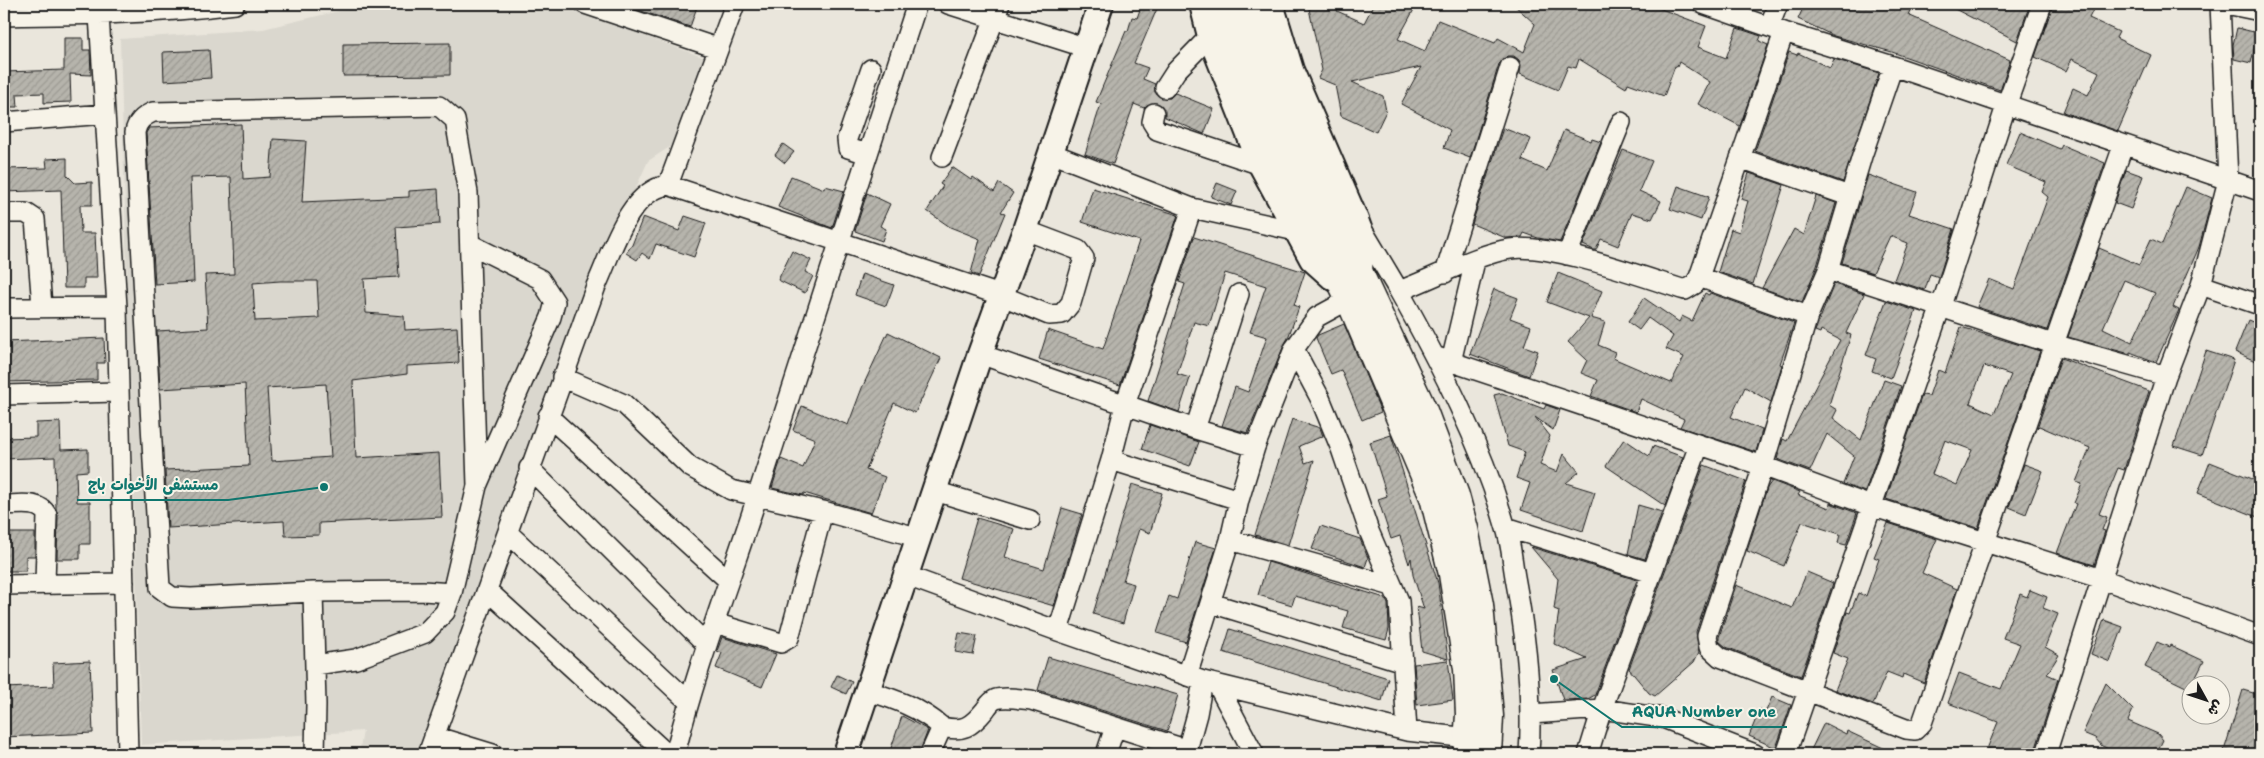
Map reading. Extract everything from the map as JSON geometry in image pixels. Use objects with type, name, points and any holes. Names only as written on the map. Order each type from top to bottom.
[{"type":"highway","points":[[1221,4],[1259,110],[1351,287]]},
{"type":"highway","points":[[1249,4],[1272,83],[1434,497],[1445,536],[1468,669],[1474,749]]},
{"type":"main road","points":[[846,754],[1000,295],[1025,230],[1102,4]]},
{"type":"main road","points":[[1202,4],[1210,36],[1261,165],[1296,232],[1316,263],[1351,287],[1361,234],[1291,70],[1271,4]]},
{"type":"street","points":[[4,16],[97,9],[188,10],[235,4]]},
{"type":"street","points":[[585,4],[717,48]]},
{"type":"street","points":[[668,185],[717,48],[735,4]]},
{"type":"street","points":[[675,754],[688,701],[706,644],[715,623],[757,497],[916,4]]},
{"type":"street","points":[[948,4],[998,11],[1087,48]]},
{"type":"street","points":[[1703,4],[1777,30],[1893,66],[2260,192]]},
{"type":"street","points":[[1399,291],[1474,261],[1511,249],[1535,250],[1567,255],[1685,290],[1695,284],[1740,158],[1777,30],[1778,4]]},
{"type":"street","points":[[1786,754],[1942,306],[2006,106],[2042,4]]},
{"type":"street","points":[[2046,754],[2166,376],[2201,285],[2228,180],[2220,4]]},
{"type":"street","points":[[2226,4],[2260,11]]},
{"type":"street","points":[[97,9],[117,307],[117,392],[128,754]]},
{"type":"street","points":[[942,157],[998,11]]},
{"type":"street","points":[[1165,88],[1176,71],[1210,36]]},
{"type":"street","points":[[1893,66],[1849,196],[1828,270],[1808,316],[1764,466],[1706,636],[1709,647],[1720,657],[1909,730],[1919,728],[2052,344],[2123,146]]},
{"type":"street","points":[[1445,273],[1510,67]]},
{"type":"street","points":[[868,154],[848,148],[847,139],[871,69]]},
{"type":"street","points":[[452,593],[423,591],[314,592],[191,598],[172,597],[160,588],[136,126],[142,118],[153,112],[439,106],[455,120],[468,193],[476,486]]},
{"type":"street","points":[[1154,113],[1152,122],[1156,130],[1261,165]]},
{"type":"street","points":[[4,122],[105,114]]},
{"type":"street","points":[[1567,255],[1621,122]]},
{"type":"street","points":[[1051,153],[1192,208],[1296,232]]},
{"type":"street","points":[[1740,158],[1849,196]]},
{"type":"street","points":[[428,754],[488,591],[529,468],[596,286],[630,212],[649,191],[668,185],[1000,295],[1049,314],[1062,314],[1071,303],[1084,258],[1078,250],[1025,230]]},
{"type":"street","points":[[1058,631],[1111,460],[1126,404],[1192,208]]},
{"type":"street","points":[[4,213],[26,213],[35,219],[42,306]]},
{"type":"street","points":[[1356,220],[1444,360],[1506,527],[1524,627],[1531,714],[1529,754]]},
{"type":"street","points":[[315,665],[356,659],[425,633],[444,612],[452,593],[476,486],[548,326],[555,302],[540,279],[470,244]]},
{"type":"street","points":[[1444,360],[1474,261]]},
{"type":"street","points":[[1828,270],[1942,306],[2052,344],[2166,376]]},
{"type":"street","points":[[1699,277],[1808,316]]},
{"type":"street","points":[[2201,285],[2260,305]]},
{"type":"street","points":[[868,691],[895,699],[931,718],[942,727],[961,730],[970,725],[996,700],[1004,698],[1031,700],[1187,752],[1203,681],[1211,604],[1255,447],[1294,349],[1318,317],[1351,287]]},
{"type":"street","points":[[1195,429],[1240,294]]},
{"type":"street","points":[[4,308],[42,306],[117,307]]},
{"type":"street","points":[[1294,349],[1320,398],[1341,449],[1369,532],[1399,601],[1407,731]]},
{"type":"street","points":[[980,354],[1195,429],[1255,447]]},
{"type":"street","points":[[1444,360],[1764,466],[1871,506],[2102,579],[2260,636]]},
{"type":"street","points":[[562,377],[624,404],[690,466],[732,490],[823,511],[920,538]]},
{"type":"street","points":[[4,395],[117,392]]},
{"type":"street","points":[[548,416],[728,580]]},
{"type":"street","points":[[1588,754],[1602,709],[1699,445]]},
{"type":"street","points":[[1111,460],[1239,500]]},
{"type":"street","points":[[529,468],[706,644]]},
{"type":"street","points":[[935,491],[1030,520]]},
{"type":"street","points":[[4,505],[36,506],[45,510],[47,515],[45,583]]},
{"type":"street","points":[[715,623],[781,643],[789,638],[823,511]]},
{"type":"street","points":[[1506,527],[1652,573]]},
{"type":"street","points":[[508,533],[688,701]]},
{"type":"street","points":[[1230,540],[1392,586]]},
{"type":"street","points":[[907,576],[1203,681],[1474,749]]},
{"type":"street","points":[[4,585],[124,583]]},
{"type":"street","points":[[488,591],[667,754]]},
{"type":"street","points":[[314,592],[315,754]]},
{"type":"street","points":[[1211,604],[1403,662]]},
{"type":"street","points":[[1203,681],[1254,754]]},
{"type":"street","points":[[1531,714],[1602,709],[1663,718],[1755,754]]},
{"type":"street","points":[[930,754],[942,727]]},
{"type":"street","points":[[1106,754],[1116,727]]},
{"type":"street","points":[[434,736],[493,754]]},
{"type":"shaded area","points":[[368,4],[482,4],[577,11],[708,59],[679,141],[648,161],[564,349],[464,625],[423,754],[359,754],[363,731],[141,745],[120,39],[263,29]]},
{"type":"building","points":[[620,4],[698,4],[690,27]]},
{"type":"building","points":[[1142,4],[1159,4],[1134,63],[1148,68],[1143,79],[1155,84],[1155,93],[1159,98],[1170,98],[1175,93],[1214,109],[1204,134],[1165,117],[1165,109],[1157,102],[1150,102],[1144,108],[1134,104],[1113,164],[1085,154],[1101,104],[1096,102],[1126,31],[1128,31],[1132,17],[1137,18]]},
{"type":"building","points":[[1308,4],[1341,4],[1337,11],[1364,23],[1374,4],[1417,4],[1398,39],[1425,51],[1438,20],[1495,43],[1498,38],[1524,52],[1535,24],[1513,4],[1648,4],[1706,26],[1698,47],[1726,58],[1737,28],[1761,36],[1759,41],[1768,45],[1740,126],[1698,104],[1710,82],[1679,62],[1677,67],[1675,66],[1664,96],[1628,83],[1626,88],[1579,59],[1576,68],[1568,66],[1558,90],[1520,74],[1521,65],[1519,60],[1514,56],[1507,56],[1499,64],[1470,158],[1444,148],[1450,130],[1401,104],[1421,67],[1352,82],[1383,96],[1386,111],[1376,132],[1341,116],[1335,85],[1318,78],[1322,70]]},
{"type":"building","points":[[1805,4],[1913,4],[1908,15],[2010,60],[2000,90],[1892,52],[1834,36],[1798,19]]},
{"type":"building","points":[[1945,4],[2030,4],[2017,41]]},
{"type":"building","points":[[2053,4],[2096,4],[2089,18],[2119,32],[2116,38],[2151,55],[2118,131],[2063,112],[2073,88],[2088,95],[2099,72],[2072,59],[2066,71],[2035,57]]},
{"type":"building","points":[[2237,28],[2258,33],[2251,63],[2234,59],[2233,45]]},
{"type":"building","points":[[64,38],[83,38],[83,50],[90,50],[91,75],[70,74],[71,102],[44,103],[44,93],[17,94],[18,107],[4,107],[4,72],[64,70]]},
{"type":"building","points":[[450,43],[450,75],[343,76],[343,44]]},
{"type":"building","points":[[209,50],[211,78],[164,81],[163,52]]},
{"type":"building","points":[[1789,52],[1797,55],[1798,53],[1830,68],[1834,59],[1879,73],[1843,182],[1755,151]]},
{"type":"building","points":[[241,124],[243,179],[270,177],[273,139],[306,141],[302,202],[409,197],[409,191],[438,189],[440,224],[396,227],[399,277],[364,279],[366,313],[404,316],[405,330],[457,327],[459,363],[407,366],[407,374],[353,381],[356,458],[439,453],[442,517],[319,523],[319,535],[285,536],[284,521],[168,528],[165,470],[249,466],[245,384],[160,389],[157,331],[208,328],[205,275],[234,274],[231,177],[190,178],[194,282],[155,284],[146,133],[149,128]],"holes":[[[317,281],[319,318],[255,321],[253,283]],[[326,384],[331,457],[272,461],[267,388]]]},
{"type":"building","points":[[1503,128],[1531,139],[1522,160],[1547,171],[1564,130],[1591,141],[1592,139],[1601,142],[1560,242],[1524,233],[1522,237],[1506,238],[1472,224]]},
{"type":"building","points":[[2020,132],[2060,149],[2062,145],[2105,163],[2047,330],[1977,307],[1989,279],[2014,289],[2048,197],[2042,192],[2046,182],[2006,165]]},
{"type":"building","points":[[783,144],[794,152],[785,163],[775,155]]},
{"type":"building","points":[[1623,150],[1652,161],[1639,191],[1661,201],[1652,219],[1632,213],[1618,246],[1601,239],[1596,250],[1594,250],[1583,245]]},
{"type":"building","points":[[67,158],[67,175],[75,183],[92,182],[92,205],[80,205],[81,233],[95,233],[97,278],[84,278],[84,288],[64,288],[61,190],[4,192],[4,169],[47,168],[46,159]]},
{"type":"building","points":[[952,167],[971,180],[973,177],[994,192],[999,183],[1013,193],[1001,212],[1005,213],[979,276],[971,273],[980,239],[950,227],[927,211],[943,186],[940,184]]},
{"type":"building","points":[[2126,170],[2143,176],[2131,209],[2115,203]]},
{"type":"building","points":[[1749,173],[1784,185],[1753,284],[1718,272],[1731,229],[1739,232],[1748,201],[1741,199]]},
{"type":"building","points":[[1868,175],[1917,192],[1909,214],[1954,229],[1939,277],[1930,274],[1925,290],[1894,280],[1908,243],[1890,236],[1873,273],[1842,263]]},
{"type":"building","points":[[791,176],[824,189],[825,186],[844,191],[832,228],[778,207]]},
{"type":"building","points":[[1217,183],[1237,191],[1231,205],[1211,197]]},
{"type":"building","points":[[1678,186],[1709,197],[1701,220],[1670,209]]},
{"type":"building","points":[[2186,187],[2212,198],[2199,247],[2173,307],[2179,310],[2156,362],[2130,352],[2130,354],[2068,337],[2099,248],[2139,265],[2151,239],[2162,244]],"holes":[[[2124,280],[2155,293],[2132,342],[2103,328]]]},
{"type":"building","points":[[1093,188],[1178,215],[1120,385],[1039,359],[1048,330],[1103,349],[1139,241],[1082,222]]},
{"type":"building","points":[[867,193],[890,204],[880,226],[886,229],[882,241],[855,231]]},
{"type":"building","points":[[1816,196],[1836,203],[1817,266],[1802,302],[1762,288],[1794,229],[1804,235]]},
{"type":"building","points":[[685,216],[706,223],[694,257],[656,244],[650,259],[642,253],[637,260],[626,253],[632,245],[643,217],[679,231]]},
{"type":"building","points":[[1194,237],[1305,272],[1294,305],[1299,307],[1248,433],[1222,426],[1235,387],[1248,392],[1267,337],[1250,332],[1266,286],[1225,273],[1209,326],[1194,322],[1177,374],[1190,378],[1179,412],[1148,401],[1185,284],[1179,282]]},
{"type":"building","points":[[792,251],[811,260],[805,272],[813,276],[805,293],[778,280]]},
{"type":"building","points":[[1558,273],[1602,291],[1591,318],[1605,322],[1598,345],[1615,352],[1613,358],[1671,383],[1684,357],[1666,349],[1673,336],[1648,318],[1639,330],[1628,322],[1644,298],[1679,322],[1682,316],[1692,321],[1705,293],[1709,295],[1710,293],[1794,323],[1780,364],[1782,365],[1771,402],[1745,387],[1731,417],[1762,430],[1756,452],[1680,427],[1684,419],[1641,399],[1636,412],[1591,396],[1598,380],[1581,373],[1587,360],[1568,342],[1589,318],[1547,302]]},
{"type":"building","points":[[862,274],[894,285],[886,306],[855,295]]},
{"type":"building","points":[[1834,284],[1864,294],[1846,333],[1851,335],[1829,405],[1837,410],[1833,418],[1861,440],[1884,380],[1901,386],[1865,492],[1843,484],[1854,456],[1827,434],[1810,471],[1777,459],[1783,439],[1787,441],[1840,340],[1821,330],[1820,333],[1815,331]]},
{"type":"building","points":[[1494,289],[1518,298],[1510,318],[1531,326],[1524,346],[1538,351],[1529,376],[1470,354]]},
{"type":"building","points":[[1886,301],[1916,311],[1891,378],[1872,371],[1876,359],[1866,355]]},
{"type":"building","points":[[2248,320],[2260,325],[2260,363],[2235,352]]},
{"type":"building","points":[[1344,324],[1381,412],[1362,420],[1341,370],[1331,374],[1316,338],[1318,335]]},
{"type":"building","points":[[1961,327],[2040,351],[1978,528],[1886,499],[1922,395],[1929,396],[1938,370],[1945,373]],"holes":[[[1984,366],[2011,375],[1994,414],[1970,403]],[[1945,440],[1972,450],[1957,485],[1932,474]]]},
{"type":"building","points":[[888,332],[941,358],[915,413],[894,403],[866,470],[885,477],[871,513],[804,493],[803,495],[772,488],[781,459],[803,468],[815,439],[793,430],[802,406],[848,425],[862,388]]},
{"type":"building","points":[[104,338],[105,363],[97,363],[97,380],[4,382],[4,342]]},
{"type":"building","points":[[2206,351],[2234,360],[2202,455],[2174,446]]},
{"type":"building","points":[[2061,358],[2149,391],[2124,470],[2118,468],[2099,514],[2107,517],[2102,530],[2105,531],[2094,565],[2057,553],[2076,504],[2074,503],[2082,484],[2076,482],[2090,448],[2039,426],[2037,428]]},
{"type":"building","points":[[1502,393],[1544,409],[1546,405],[1560,410],[1553,430],[1535,417],[1550,436],[1540,465],[1557,472],[1564,454],[1579,472],[1566,483],[1595,492],[1583,531],[1521,510],[1530,483],[1516,478],[1525,452],[1508,446],[1494,395]]},
{"type":"building","points":[[1292,419],[1320,428],[1323,436],[1299,446],[1305,463],[1314,460],[1288,545],[1255,535]]},
{"type":"building","points":[[60,422],[61,450],[88,449],[88,471],[76,472],[77,502],[90,502],[90,544],[80,544],[80,559],[57,559],[58,515],[56,509],[55,457],[4,459],[4,438],[36,437],[36,423]]},
{"type":"building","points":[[1150,425],[1199,442],[1190,466],[1142,449]]},
{"type":"building","points":[[1391,435],[1438,583],[1448,659],[1422,651],[1417,607],[1424,609],[1413,575],[1411,558],[1409,564],[1400,536],[1391,539],[1378,499],[1387,496],[1370,442]]},
{"type":"building","points":[[1624,439],[1649,456],[1653,446],[1683,457],[1665,506],[1606,466]]},
{"type":"building","points":[[2210,462],[2260,482],[2260,518],[2198,493]]},
{"type":"building","points":[[2024,464],[2043,471],[2026,514],[2009,507]]},
{"type":"building","points":[[1704,465],[1746,481],[1696,632],[1699,652],[1694,662],[1655,696],[1649,693],[1629,669]]},
{"type":"building","points":[[1772,481],[1800,492],[1798,495],[1829,508],[1830,503],[1857,513],[1846,545],[1838,543],[1840,534],[1802,522],[1784,566],[1747,551],[1767,488]]},
{"type":"building","points":[[1132,484],[1162,493],[1150,533],[1139,529],[1123,581],[1134,584],[1123,623],[1093,614]]},
{"type":"building","points":[[1638,505],[1662,512],[1645,559],[1628,554]]},
{"type":"building","points":[[1062,508],[1082,514],[1054,606],[959,578],[977,518],[1014,529],[1005,557],[1044,569]]},
{"type":"building","points":[[1888,523],[1937,539],[1922,573],[1957,589],[1924,683],[1903,674],[1902,678],[1887,672],[1873,704],[1835,690],[1848,659],[1833,653],[1847,612],[1850,613],[1858,593],[1866,596],[1879,559],[1874,557]]},
{"type":"building","points":[[1321,526],[1360,539],[1368,558],[1365,567],[1312,549]]},
{"type":"building","points":[[4,533],[35,533],[35,556],[26,556],[26,571],[6,571],[6,567],[4,568]]},
{"type":"building","points":[[1195,542],[1216,548],[1186,642],[1157,633],[1169,596],[1177,599]]},
{"type":"building","points":[[1531,547],[1637,580],[1595,695],[1588,699],[1563,700],[1553,670],[1587,659],[1554,644],[1559,611],[1554,609],[1558,579]]},
{"type":"building","points":[[1268,562],[1385,598],[1388,604],[1389,629],[1386,640],[1343,628],[1348,611],[1295,596],[1292,605],[1258,595]]},
{"type":"building","points":[[1807,572],[1833,583],[1801,676],[1726,647],[1719,641],[1736,585],[1792,608]]},
{"type":"building","points":[[2030,590],[2047,597],[2043,608],[2058,614],[2045,647],[2059,655],[2047,674],[2058,679],[2034,754],[2000,754],[1987,749],[1998,722],[1948,703],[1959,673],[2001,689],[2020,644],[2003,638],[2020,594],[2027,597]]},
{"type":"building","points":[[2104,620],[2123,627],[2110,662],[2091,654]]},
{"type":"building","points":[[1230,629],[1388,678],[1382,701],[1223,652]]},
{"type":"building","points":[[959,633],[977,636],[973,655],[955,652]]},
{"type":"building","points":[[722,637],[776,654],[762,687],[716,668],[722,653],[717,651]]},
{"type":"building","points":[[2157,642],[2169,647],[2170,645],[2204,661],[2196,676],[2182,676],[2182,685],[2145,667]]},
{"type":"building","points":[[1048,657],[1178,695],[1167,731],[1038,690]]},
{"type":"building","points":[[1448,660],[1453,700],[1417,705],[1414,664]]},
{"type":"building","points":[[90,661],[93,733],[4,737],[4,688],[54,686],[53,663]]},
{"type":"building","points":[[837,675],[852,682],[846,694],[831,687]]},
{"type":"building","points":[[2106,683],[2133,710],[2128,721],[2158,734],[2163,740],[2156,754],[2119,754],[2102,746],[2095,738],[2083,733]]},
{"type":"building","points":[[2243,690],[2260,695],[2260,736],[2255,754],[2223,754]]},
{"type":"building","points":[[1772,697],[1791,705],[1776,748],[1749,736],[1760,709],[1766,711]]},
{"type":"building","points":[[902,716],[928,730],[919,754],[889,754]]},
{"type":"building","points":[[1824,723],[1846,734],[1847,731],[1896,754],[1809,754]]},
{"type":"tunnel","points":[[1154,113],[1165,88]]},
{"type":"place","name":"مستشفى الأخوات باج","points":[[324,487]]},
{"type":"place","name":"AQUA Number one","points":[[1554,679]]}]
